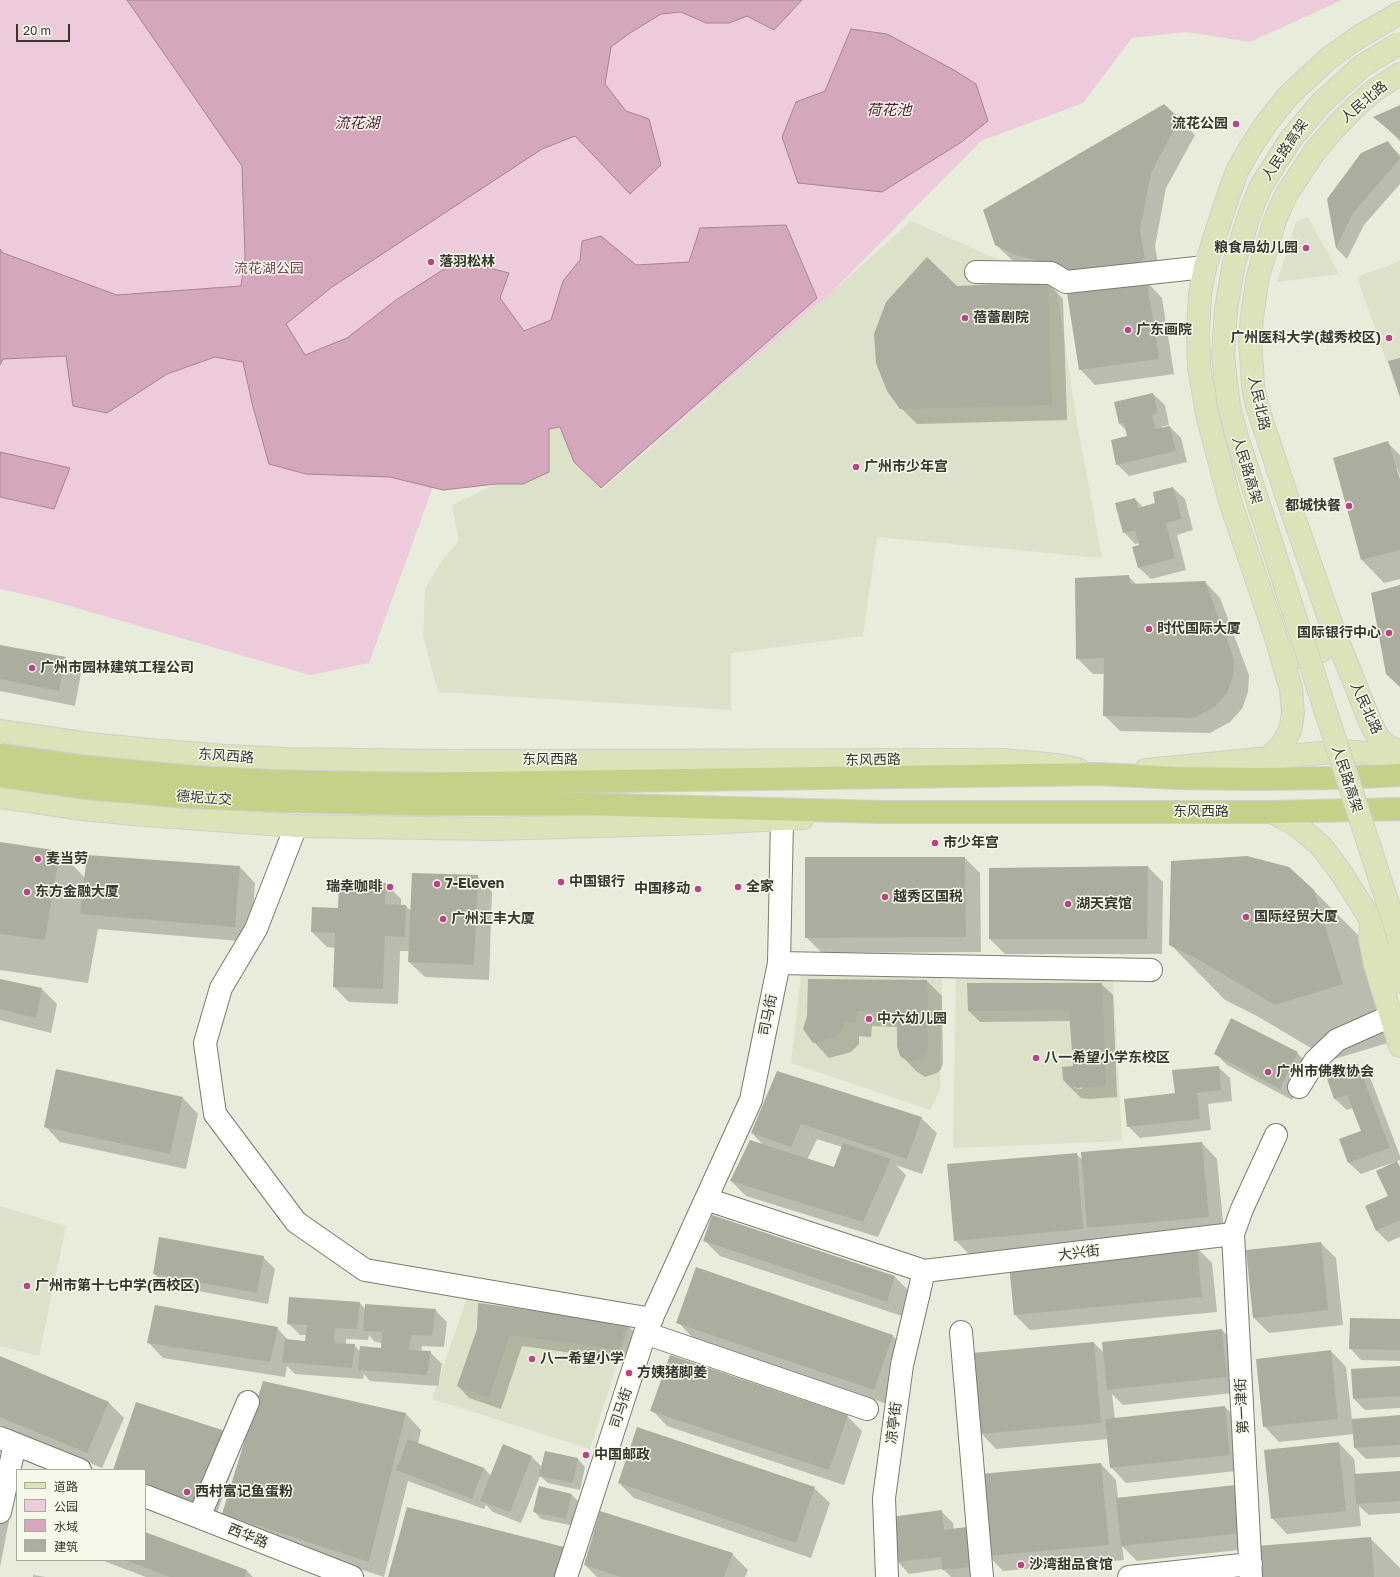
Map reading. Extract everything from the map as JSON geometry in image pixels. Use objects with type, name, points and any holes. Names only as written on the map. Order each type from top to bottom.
[{"type":"highway","name":"德坭立交","points":[[0,755],[78,766],[185,776],[273,781],[409,794]]},
{"type":"highway","name":"东风西路","points":[[409,794],[1099,774],[1177,778],[1257,779],[1339,778],[1400,775]]},
{"type":"highway","name":"德坭立交","points":[[0,776],[86,788],[193,797],[283,802],[409,794]]},
{"type":"highway","name":"东风西路","points":[[409,794],[587,804],[882,812],[1272,812],[1400,809]]},
{"type":"main road","points":[[1267,759],[1281,746],[1290,731],[1293,713],[1291,689],[1274,632],[1230,501],[1208,418],[1202,391],[1199,367],[1198,332],[1200,294],[1205,267],[1227,199],[1238,171],[1249,150],[1266,125],[1288,96],[1330,57],[1360,36],[1400,13]]},
{"type":"main road","name":"人民路高架","points":[[1400,43],[1362,66],[1321,103],[1290,140],[1261,186],[1250,213],[1234,263],[1226,309],[1224,356],[1229,407],[1237,437],[1400,941]]},
{"type":"main road","name":"人民北路","points":[[1400,74],[1375,90],[1353,109],[1315,151],[1286,195],[1275,220],[1258,276],[1252,316],[1251,362],[1257,406],[1288,503],[1333,629],[1371,724],[1378,737],[1387,746],[1400,751]]},
{"type":"main road","points":[[1274,632],[1279,644],[1284,650],[1295,656],[1302,657],[1321,651],[1328,644],[1332,636],[1333,629]]},
{"type":"main road","name":"东风西路","points":[[0,731],[42,738],[150,750],[287,759],[1002,760],[1057,765],[1099,774]]},
{"type":"main road","points":[[1099,774],[1342,751],[1380,754],[1400,758]]},
{"type":"main road","name":"东风西路","points":[[0,797],[134,814],[220,822],[296,826],[491,829],[782,820],[882,812]]},
{"type":"main road","points":[[1272,812],[1296,825],[1321,846],[1342,874],[1372,920],[1384,941],[1400,982]]},
{"type":"main road","points":[[1372,920],[1400,912]]},
{"type":"main road","points":[[1372,920],[1370,938],[1375,964],[1400,1046]]},
{"type":"street","points":[[976,272],[1051,273],[1066,282],[1205,267]]},
{"type":"street","points":[[32,802],[42,738]]},
{"type":"street","name":"司马街","points":[[570,1576],[648,1326],[752,1100],[779,963],[782,820]]},
{"type":"street","points":[[296,826],[256,929],[222,988],[205,1043],[215,1114],[296,1222],[364,1270],[648,1326],[867,1409]]},
{"type":"street","points":[[779,963],[1151,970]]},
{"type":"street","points":[[1299,1087],[1315,1061],[1337,1040],[1391,1016]]},
{"type":"street","points":[[1234,1234],[1242,1209],[1276,1135]]},
{"type":"street","points":[[706,1199],[924,1271]]},
{"type":"street","name":"大兴街","points":[[924,1271],[1234,1234]]},
{"type":"street","name":"第一津街","points":[[1234,1234],[1251,1571]]},
{"type":"street","name":"凉亭街","points":[[888,1577],[885,1491],[902,1365],[924,1271]]},
{"type":"street","points":[[961,1332],[982,1577]]},
{"type":"street","points":[[199,1517],[248,1402]]},
{"type":"street","points":[[0,1512],[8,1441],[78,1469]]},
{"type":"street","name":"西华路","points":[[146,1496],[352,1577]]},
{"type":"street","points":[[1129,1577],[1251,1571]]},
{"type":"shaded area","name":"粮食局幼儿园","points":[[1308,217],[1339,274],[1277,282],[1296,222]]},
{"type":"shaded area","name":"广州市少年宫","points":[[911,221],[1056,285],[1076,417],[1102,558],[877,537],[863,636],[731,653],[731,710],[438,692],[423,636],[425,588],[444,558],[459,541],[452,505],[496,484],[523,484],[549,429],[560,427],[574,462],[601,490],[831,293]]},
{"type":"shaded area","name":"广州医科大学(越秀校区)","points":[[1400,261],[1400,399],[1357,277]]},
{"type":"shaded area","name":"中六幼儿园","points":[[801,974],[942,975],[940,1090],[930,1110],[791,1063]]},
{"type":"shaded area","name":"八一希望小学东校区","points":[[1113,975],[1122,1141],[953,1148],[956,976]]},
{"type":"shaded area","name":"广州市第十七中学(西校区)","points":[[0,1206],[66,1226],[39,1356],[0,1346]]},
{"type":"shaded area","name":"八一希望小学","points":[[468,1295],[631,1320],[590,1449],[432,1399]]},
{"type":"green space","name":"流花湖公园","points":[[0,0],[1342,0],[1250,42],[1187,32],[1132,38],[1083,103],[981,141],[831,293],[601,488],[574,462],[560,427],[549,429],[549,472],[523,484],[435,481],[369,663],[310,675],[45,599],[0,589]]},
{"type":"water","name":"流花湖","points":[[127,0],[802,0],[774,30],[747,16],[729,23],[706,23],[681,12],[661,14],[630,33],[611,47],[605,84],[626,111],[649,119],[661,165],[630,194],[575,136],[542,149],[332,287],[286,324],[305,355],[347,338],[396,300],[458,260],[509,273],[500,298],[524,331],[551,320],[563,281],[580,260],[582,241],[601,236],[636,265],[689,262],[700,228],[786,225],[817,298],[601,488],[574,462],[560,427],[549,429],[549,472],[523,484],[496,484],[443,490],[390,477],[306,474],[269,464],[252,403],[243,362],[215,357],[167,374],[107,413],[73,406],[66,356],[3,359],[0,365],[0,249],[3,253],[117,295],[241,286],[245,257],[242,166]]},
{"type":"water","name":"荷花池","points":[[851,29],[887,34],[954,70],[976,84],[988,121],[960,143],[882,192],[798,183],[782,137],[796,102],[825,91]]},
{"type":"water","points":[[0,452],[70,468],[54,509],[0,497]]},
{"type":"building","points":[[1164,104],[1180,119],[1151,173],[1140,230],[1145,258],[1139,263],[1071,270],[1015,255],[995,245],[983,210]]},
{"type":"building","points":[[1400,105],[1400,139],[1373,117]]},
{"type":"building","points":[[1388,141],[1400,159],[1353,213],[1336,248],[1327,199],[1361,153]]},
{"type":"building","name":"蓓蕾剧院","points":[[927,257],[957,286],[1048,282],[1052,405],[900,409],[887,391],[876,363],[874,334],[886,302]]},
{"type":"building","points":[[1147,281],[1159,359],[1079,370],[1067,293]]},
{"type":"building","points":[[1400,358],[1400,397],[1388,361]]},
{"type":"building","points":[[1153,393],[1158,413],[1152,415],[1155,429],[1170,426],[1176,451],[1116,465],[1111,440],[1127,436],[1124,423],[1119,424],[1114,402]]},
{"type":"building","points":[[1388,441],[1400,479],[1400,550],[1361,560],[1333,458]]},
{"type":"building","points":[[1173,487],[1182,519],[1166,523],[1175,558],[1138,568],[1132,547],[1139,545],[1135,530],[1123,533],[1115,503],[1135,498],[1138,508],[1155,503],[1153,492]]},
{"type":"building","name":"时代国际大厦","points":[[1129,575],[1130,584],[1205,581],[1234,659],[1233,677],[1227,693],[1215,707],[1194,718],[1103,716],[1104,658],[1076,659],[1075,578]]},
{"type":"building","name":"国际银行中心","points":[[1400,585],[1400,687],[1386,674],[1371,593]]},
{"type":"building","name":"广州市园林建筑工程公司","points":[[0,645],[66,657],[59,691],[0,679]]},
{"type":"building","name":"东方金融大厦","points":[[0,842],[60,851],[45,940],[0,934]]},
{"type":"building","points":[[87,855],[240,866],[235,927],[80,914]]},
{"type":"building","name":"国际经贸大厦","points":[[1247,856],[1289,867],[1314,890],[1343,984],[1275,1005],[1201,961],[1169,945],[1171,861]]},
{"type":"building","name":"越秀区国税","points":[[805,857],[965,857],[966,937],[805,938]]},
{"type":"building","name":"湖天宾馆","points":[[1148,866],[1147,939],[989,939],[989,868]]},
{"type":"building","name":"广州汇丰大厦","points":[[412,873],[478,875],[474,965],[408,962]]},
{"type":"building","points":[[339,881],[386,883],[385,904],[406,905],[405,937],[385,936],[383,989],[333,987],[335,933],[311,932],[312,907],[338,908]]},
{"type":"building","points":[[0,979],[42,988],[36,1018],[0,1009]]},
{"type":"building","points":[[808,979],[927,980],[928,1047],[926,1054],[922,1058],[909,1062],[900,1056],[897,1046],[897,1012],[857,1011],[855,1023],[844,1021],[844,1028],[835,1037],[813,1043],[803,1029],[807,1016]]},
{"type":"building","points":[[967,983],[1102,983],[1106,1086],[1077,1088],[1069,1086],[1063,1080],[1062,1067],[1073,1066],[1069,1010],[968,1011]]},
{"type":"building","name":"广州市佛教协会","points":[[1231,1018],[1298,1052],[1280,1089],[1214,1054]]},
{"type":"building","points":[[1358,1064],[1390,1148],[1348,1163],[1339,1139],[1361,1131],[1347,1095],[1334,1099],[1326,1076]]},
{"type":"building","points":[[1219,1066],[1221,1090],[1197,1093],[1200,1119],[1127,1127],[1124,1099],[1175,1093],[1172,1070]]},
{"type":"building","points":[[56,1069],[183,1097],[170,1154],[44,1127]]},
{"type":"building","points":[[777,1071],[922,1117],[907,1159],[801,1124],[791,1147],[751,1133]]},
{"type":"building","points":[[750,1140],[834,1167],[843,1143],[891,1159],[863,1222],[730,1181]]},
{"type":"building","points":[[1202,1142],[1209,1217],[1087,1228],[1081,1152]]},
{"type":"building","points":[[1077,1153],[1083,1229],[954,1241],[947,1164]]},
{"type":"building","points":[[1397,1161],[1400,1168],[1400,1220],[1376,1231],[1365,1206],[1388,1196],[1376,1171]]},
{"type":"building","points":[[712,1215],[895,1276],[887,1302],[703,1241]]},
{"type":"building","points":[[159,1237],[264,1256],[257,1293],[153,1274]]},
{"type":"building","points":[[1321,1242],[1328,1310],[1253,1318],[1246,1250]]},
{"type":"building","points":[[1197,1247],[1202,1297],[1014,1315],[1009,1265]]},
{"type":"building","points":[[696,1267],[893,1335],[874,1390],[676,1323]]},
{"type":"building","points":[[289,1297],[360,1302],[357,1329],[335,1328],[334,1343],[355,1344],[352,1368],[282,1362],[285,1339],[305,1341],[307,1325],[287,1324]]},
{"type":"building","points":[[478,1303],[626,1323],[619,1350],[510,1335],[489,1398],[457,1386],[477,1329]]},
{"type":"building","points":[[365,1304],[436,1309],[432,1336],[411,1335],[409,1350],[431,1351],[427,1375],[358,1370],[360,1346],[381,1348],[382,1332],[363,1331]]},
{"type":"building","points":[[155,1305],[278,1327],[270,1362],[147,1343]]},
{"type":"building","points":[[1350,1318],[1400,1319],[1400,1350],[1349,1349]]},
{"type":"building","points":[[1222,1329],[1227,1377],[1107,1390],[1102,1342]]},
{"type":"building","points":[[1094,1342],[1101,1423],[980,1434],[972,1353]]},
{"type":"building","points":[[1331,1350],[1338,1419],[1263,1427],[1256,1359]]},
{"type":"building","points":[[670,1355],[848,1415],[829,1470],[650,1411]]},
{"type":"building","points":[[0,1356],[109,1402],[87,1453],[0,1417]]},
{"type":"building","points":[[1400,1366],[1400,1396],[1353,1399],[1351,1369]]},
{"type":"building","points":[[263,1381],[406,1413],[369,1562],[222,1514]]},
{"type":"building","points":[[136,1402],[225,1431],[200,1504],[146,1486],[146,1469],[113,1469]]},
{"type":"building","points":[[1225,1406],[1230,1455],[1110,1468],[1105,1419]]},
{"type":"building","points":[[1400,1415],[1400,1445],[1354,1448],[1352,1419]]},
{"type":"building","points":[[637,1427],[815,1487],[796,1543],[618,1483]]},
{"type":"building","points":[[408,1439],[484,1468],[472,1499],[396,1470]]},
{"type":"building","points":[[1339,1442],[1346,1511],[1271,1519],[1264,1450]]},
{"type":"building","points":[[503,1444],[532,1456],[510,1512],[480,1501]]},
{"type":"building","points":[[545,1451],[578,1458],[573,1483],[539,1476]]},
{"type":"building","points":[[1101,1463],[1109,1545],[987,1556],[980,1474]]},
{"type":"building","points":[[1400,1471],[1400,1501],[1356,1504],[1354,1474]]},
{"type":"building","points":[[1236,1485],[1241,1533],[1121,1546],[1116,1498]]},
{"type":"building","points":[[539,1486],[572,1494],[566,1519],[533,1512]]},
{"type":"building","points":[[407,1507],[564,1547],[555,1577],[388,1577]]},
{"type":"building","points":[[942,1510],[944,1530],[974,1526],[979,1566],[942,1570],[941,1557],[897,1562],[891,1517]]},
{"type":"building","points":[[600,1511],[733,1553],[724,1577],[621,1577],[584,1565]]},
{"type":"building","points":[[146,1532],[247,1570],[245,1577],[170,1577],[128,1561],[146,1561]]},
{"type":"building","points":[[1371,1537],[1374,1577],[1258,1577],[1256,1546]]},
{"type":"place","name":"流花公园","points":[[1236,124]]},
{"type":"place","name":"粮食局幼儿园","points":[[1306,248]]},
{"type":"place","name":"落羽松林","points":[[431,262]]},
{"type":"place","name":"蓓蕾剧院","points":[[965,318]]},
{"type":"place","name":"广东画院","points":[[1128,330]]},
{"type":"place","name":"广州医科大学(越秀校区)","points":[[1389,338]]},
{"type":"place","name":"广州市少年宫","points":[[856,467]]},
{"type":"place","name":"都城快餐","points":[[1349,506]]},
{"type":"place","name":"时代国际大厦","points":[[1149,629]]},
{"type":"place","name":"国际银行中心","points":[[1389,633]]},
{"type":"place","name":"广州市园林建筑工程公司","points":[[32,668]]},
{"type":"place","name":"市少年宫","points":[[935,843]]},
{"type":"place","name":"麦当劳","points":[[38,859]]},
{"type":"place","name":"中国银行","points":[[561,882]]},
{"type":"place","name":"7-Eleven","points":[[437,884]]},
{"type":"place","name":"瑞幸咖啡","points":[[390,887]]},
{"type":"place","name":"全家","points":[[738,887]]},
{"type":"place","name":"中国移动","points":[[698,889]]},
{"type":"place","name":"东方金融大厦","points":[[27,892]]},
{"type":"place","name":"越秀区国税","points":[[885,897]]},
{"type":"place","name":"湖天宾馆","points":[[1068,904]]},
{"type":"place","name":"国际经贸大厦","points":[[1246,917]]},
{"type":"place","name":"广州汇丰大厦","points":[[443,919]]},
{"type":"place","name":"中六幼儿园","points":[[869,1019]]},
{"type":"place","name":"八一希望小学东校区","points":[[1036,1058]]},
{"type":"place","name":"广州市佛教协会","points":[[1268,1072]]},
{"type":"place","name":"广州市第十七中学(西校区)","points":[[27,1286]]},
{"type":"place","name":"八一希望小学","points":[[532,1359]]},
{"type":"place","name":"方姨猪脚姜","points":[[629,1373]]},
{"type":"place","name":"中国邮政","points":[[586,1455]]},
{"type":"place","name":"西村富记鱼蛋粉","points":[[187,1492]]},
{"type":"place","name":"沙湾甜品食馆","points":[[1021,1565]]}]
